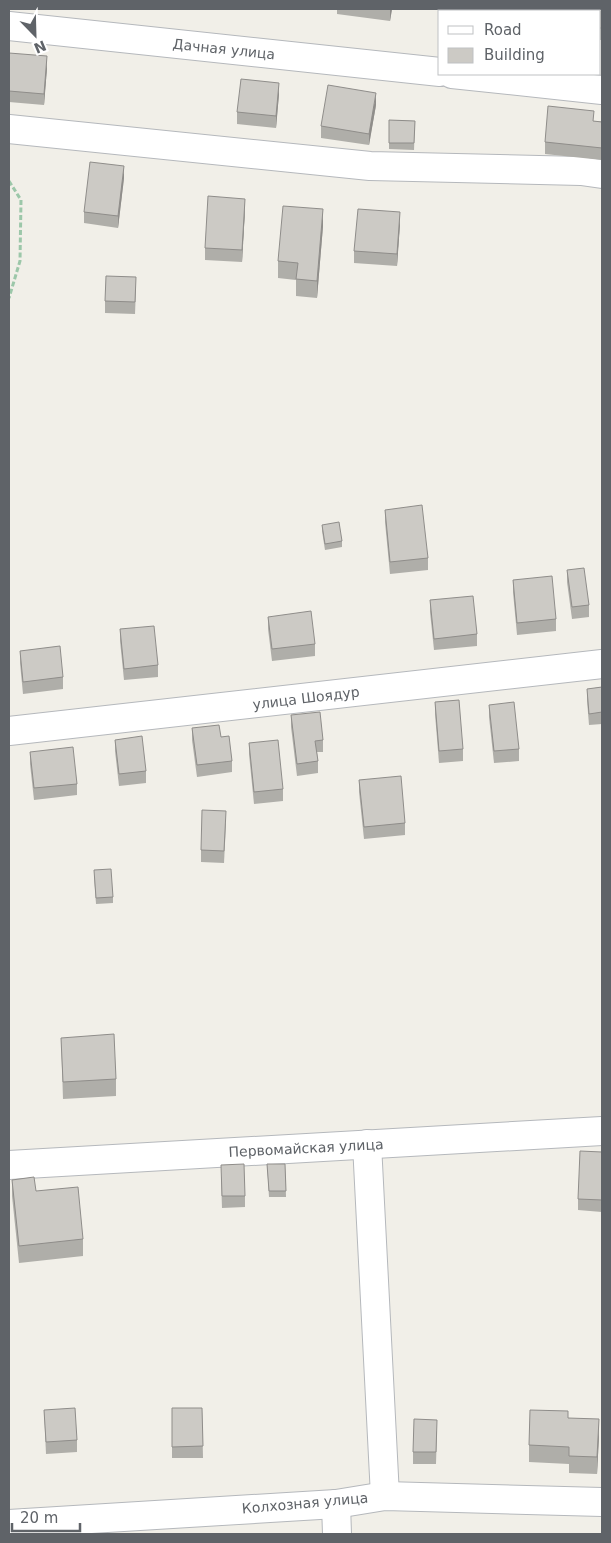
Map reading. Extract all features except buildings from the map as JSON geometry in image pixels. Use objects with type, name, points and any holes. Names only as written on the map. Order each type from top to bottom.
[{"type":"street","name":"Дачная улица","points":[[9,26],[438,72]]},
{"type":"street","points":[[461,75],[602,90]]},
{"type":"street","points":[[9,129],[370,166],[602,174]]},
{"type":"street","name":"улица Шоядур","points":[[9,732],[602,664]]},
{"type":"street","name":"Первомайская улица","points":[[9,1164],[602,1131]]},
{"type":"street","points":[[367,1144],[385,1496]]},
{"type":"street","name":"Колхозная улица","points":[[9,1524],[336,1504],[385,1496],[602,1502]]},
{"type":"street","points":[[336,1504],[337,1534]]},
{"type":"path","points":[[9,181],[21,200],[20,262],[9,298]]}]
